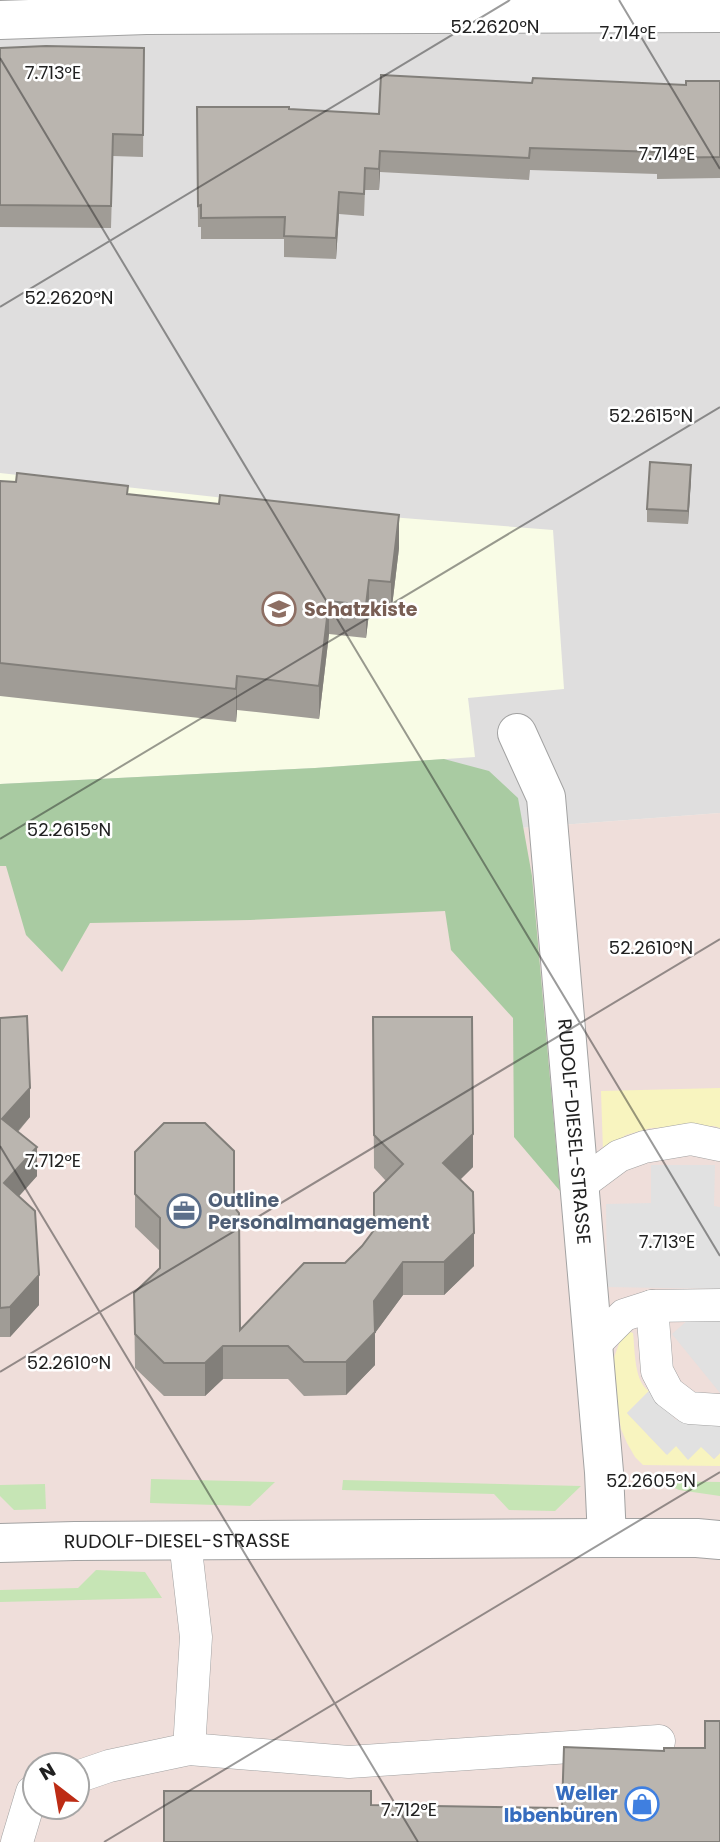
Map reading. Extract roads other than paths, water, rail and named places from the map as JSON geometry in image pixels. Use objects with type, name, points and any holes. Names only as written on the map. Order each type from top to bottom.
[{"type":"street","points":[[0,20],[146,15],[720,13]]},
{"type":"street","name":"RUDOLF-DIESEL-STRASSE","points":[[517,733],[546,797],[594,1345],[607,1538]]},
{"type":"street","name":"RUDOLF-DIESEL-STRASSE","points":[[0,1543],[607,1538],[720,1540]]},
{"type":"lane","points":[[580,1185],[619,1156],[644,1147],[691,1139],[720,1145]]},
{"type":"lane","points":[[594,1345],[624,1315],[652,1306],[720,1306]]},
{"type":"lane","points":[[652,1306],[657,1371],[668,1392],[689,1408],[720,1410]]},
{"type":"lane","points":[[185,1541],[197,1637],[189,1749]]},
{"type":"lane","points":[[91,1772],[189,1749],[349,1762],[659,1741]]},
{"type":"lane","points":[[17,1842],[23,1821]]},
{"type":"place","name":"Schatzkiste","points":[[279,609]]},
{"type":"place","name":"Outline Personalmanagement","points":[[184,1211]]},
{"type":"place","name":"Weller Ibbenbüren","points":[[642,1804]]}]
